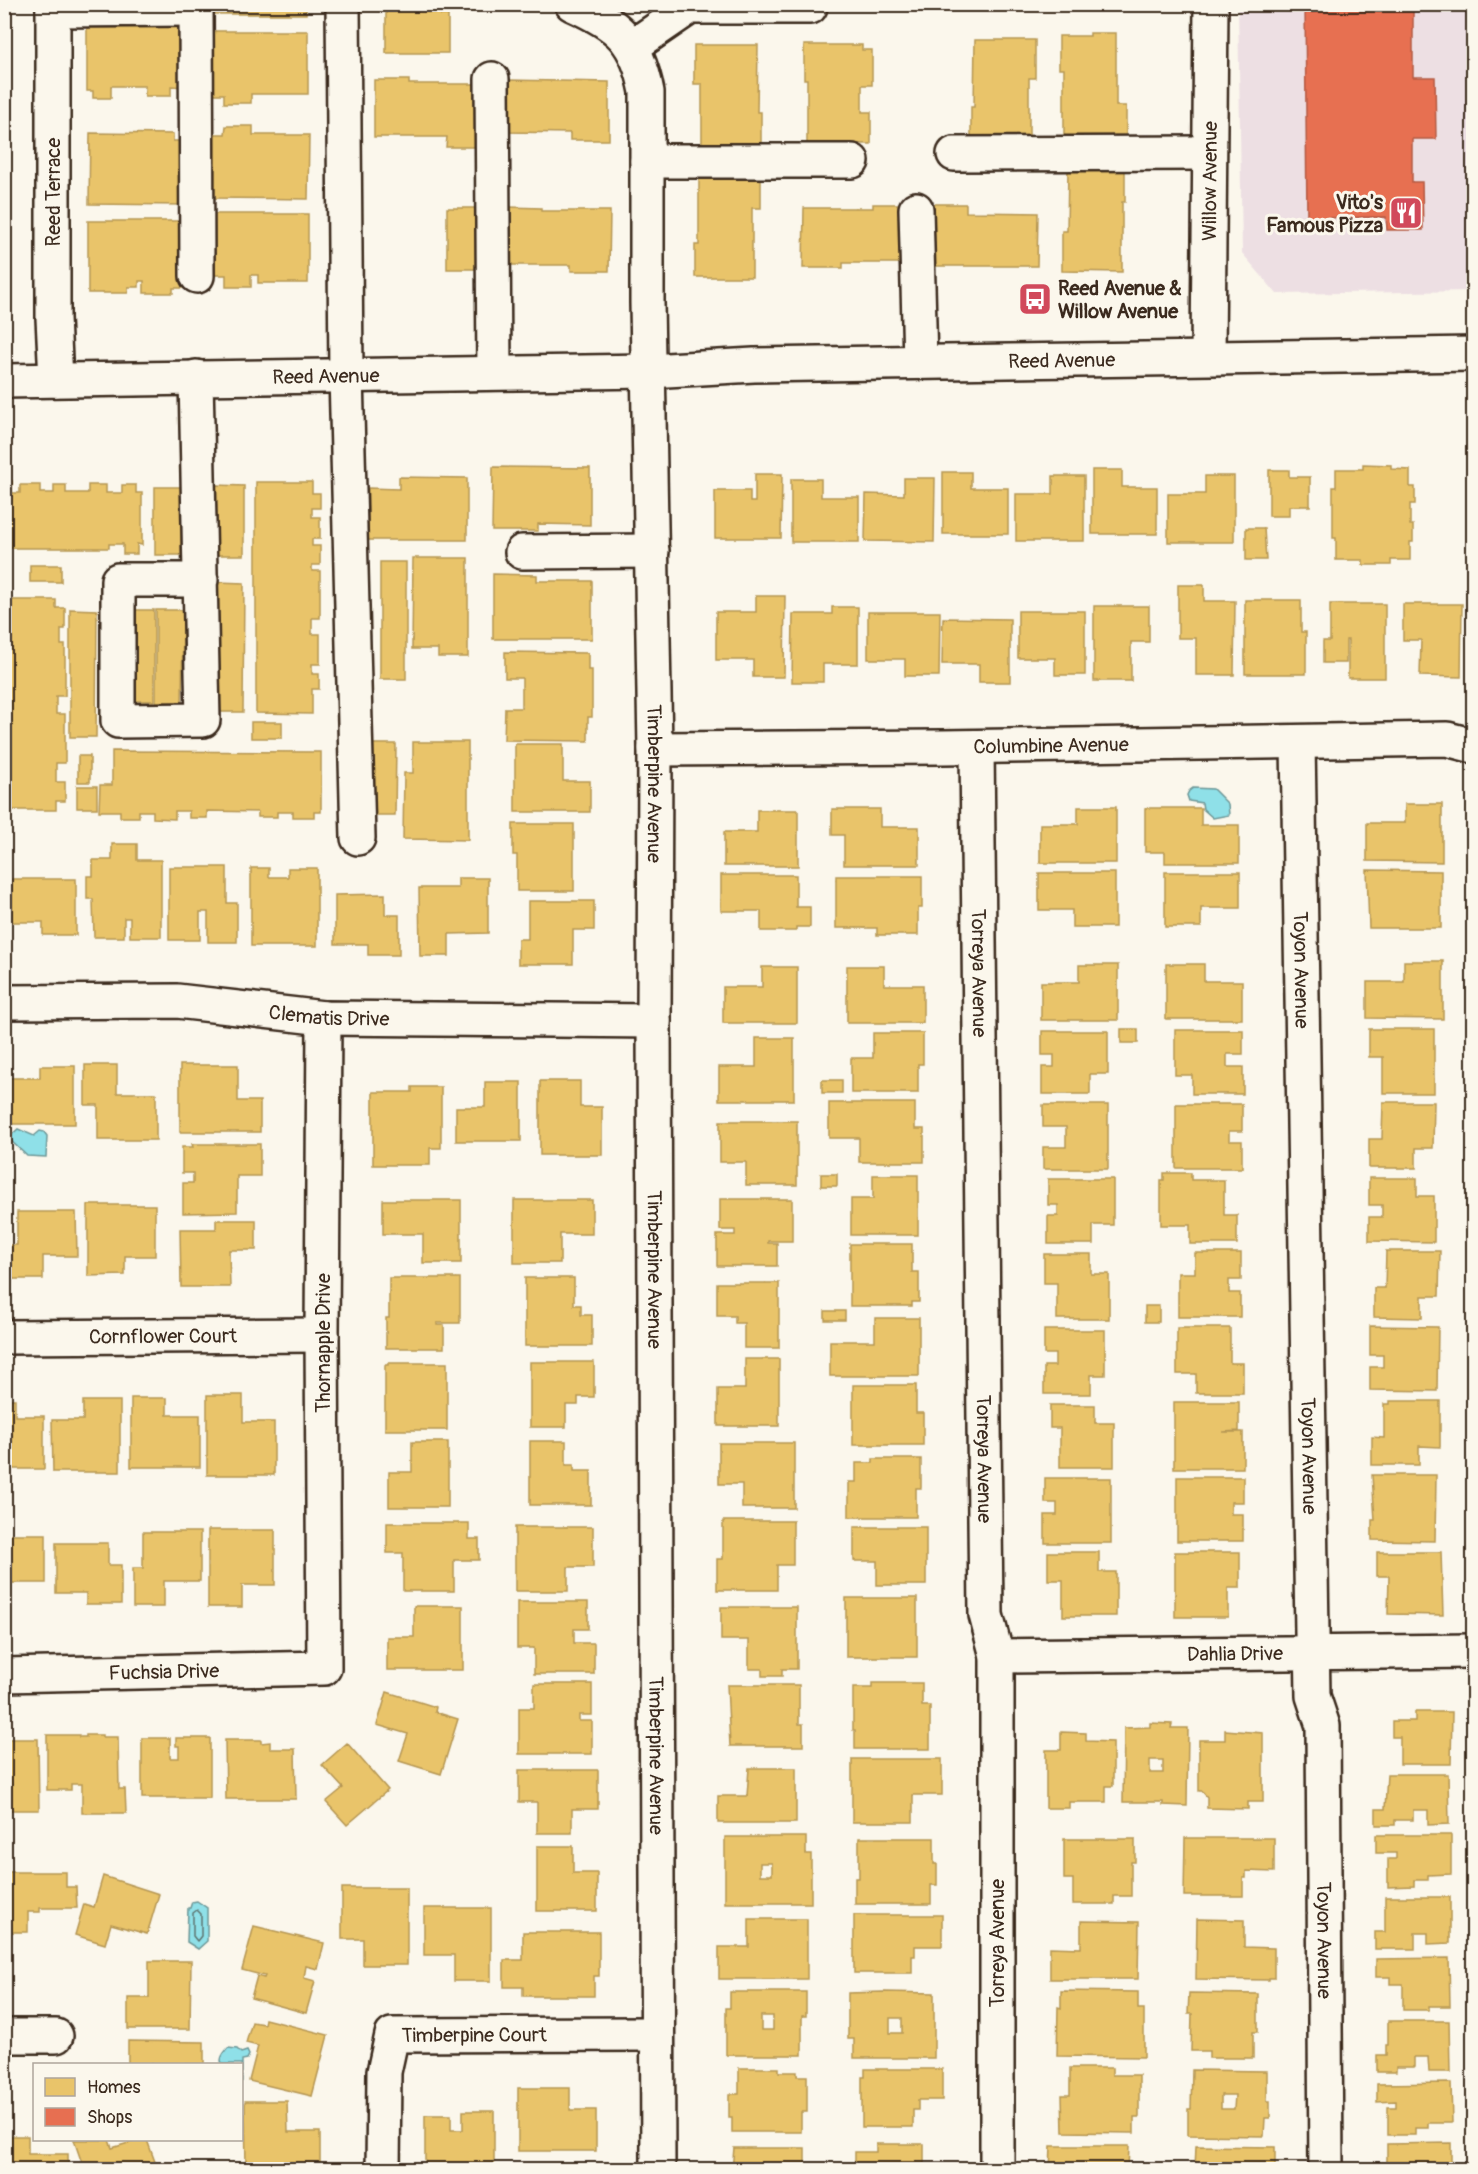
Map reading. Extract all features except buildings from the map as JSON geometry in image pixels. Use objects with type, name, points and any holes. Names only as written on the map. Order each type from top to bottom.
[{"type":"street","points":[[343,4],[346,375],[358,838]]},
{"type":"street","points":[[572,4],[619,31],[633,46],[642,67],[647,92],[649,371]]},
{"type":"street","name":"Willow Avenue","points":[[1208,357],[1211,4]]},
{"type":"street","points":[[53,7],[196,7],[197,276]]},
{"type":"street","name":"Reed Terrace","points":[[53,7],[53,318],[56,380]]},
{"type":"street","points":[[633,46],[690,7],[810,7]]},
{"type":"street","points":[[492,79],[494,372]]},
{"type":"street","points":[[954,154],[1209,153]]},
{"type":"street","points":[[647,161],[852,161]]},
{"type":"street","points":[[916,209],[920,362]]},
{"type":"street","name":"Reed Avenue","points":[[4,381],[649,371],[754,365],[1473,354]]},
{"type":"street","name":"Timberpine Avenue","points":[[649,371],[655,749],[658,2169]]},
{"type":"street","points":[[196,377],[201,580],[203,720],[118,721],[118,580],[201,580]]},
{"type":"street","points":[[522,552],[652,551]]},
{"type":"street","name":"Columbine Avenue","points":[[655,749],[1298,742],[1465,736]]},
{"type":"street","name":"Toyon Avenue","points":[[1298,742],[1313,1696],[1323,1726],[1326,2169]]},
{"type":"street","name":"Torreya Avenue","points":[[977,747],[986,1615],[997,1656],[997,2169]]},
{"type":"street","name":"Clematis Drive","points":[[4,1002],[177,1001],[324,1018],[654,1021]]},
{"type":"street","name":"Thornapple Drive","points":[[324,1018],[322,1335],[324,1668]]},
{"type":"street","name":"Cornflower Court","points":[[4,1337],[322,1335]]},
{"type":"street","name":"Dahlia Drive","points":[[997,1656],[1473,1651]]},
{"type":"street","name":"Fuchsia Drive","points":[[4,1675],[324,1668]]},
{"type":"street","name":"Timberpine Court","points":[[383,2169],[384,2072],[392,2035],[656,2034]]},
{"type":"street","points":[[4,2036],[56,2036]]},
{"type":"shaded area","points":[[1238,5],[1473,5],[1473,291],[1277,294],[1242,253]]},
{"type":"water","points":[[1193,788],[1213,789],[1228,804],[1229,815],[1213,818],[1203,809],[1202,803],[1189,801],[1187,795]]},
{"type":"water","points":[[18,1129],[34,1136],[40,1131],[44,1132],[47,1136],[46,1157],[27,1156],[8,1138]]},
{"type":"water","points":[[197,1901],[207,1908],[207,1941],[198,1949],[187,1942],[188,1908],[192,1902]]},
{"type":"water","points":[[228,2048],[237,2049],[241,2053],[247,2051],[249,2055],[247,2059],[242,2060],[242,2063],[222,2063]]},
{"type":"place","name":"Vito's Famous Pizza","points":[[1406,213]]},
{"type":"place","name":"Reed Avenue & Willow Avenue","points":[[1035,299]]}]
